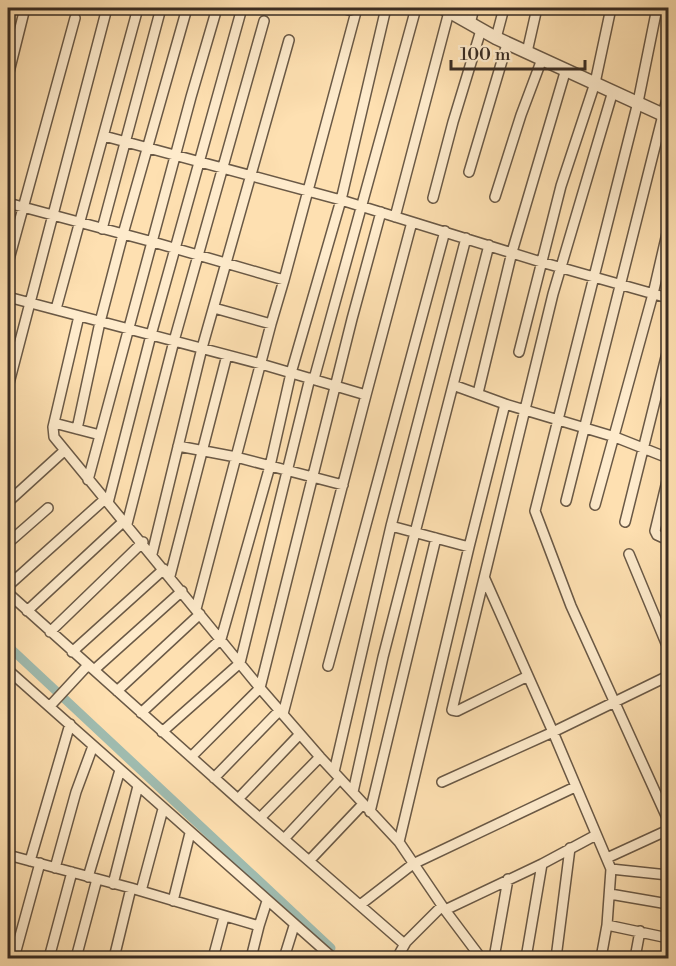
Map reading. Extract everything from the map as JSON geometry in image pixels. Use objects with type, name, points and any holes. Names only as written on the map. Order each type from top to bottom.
[{"type":"street","points":[[8,76],[26,8]]},
{"type":"street","points":[[8,387],[107,8]]},
{"type":"street","points":[[56,309],[138,8]]},
{"type":"street","points":[[102,229],[161,8]]},
{"type":"street","points":[[77,429],[100,322],[187,8]]},
{"type":"street","points":[[88,480],[218,8]]},
{"type":"street","points":[[8,586],[107,501],[242,8]]},
{"type":"street","points":[[117,691],[198,611],[271,324],[357,10],[342,8]]},
{"type":"street","points":[[141,713],[221,639],[270,466],[291,373],[341,200],[386,8]]},
{"type":"street","points":[[162,732],[240,663],[312,379],[416,8]]},
{"type":"street","points":[[434,198],[475,27],[474,8]]},
{"type":"street","points":[[469,172],[502,41],[504,8]]},
{"type":"street","points":[[527,52],[537,8]]},
{"type":"street","points":[[519,352],[561,186],[595,83],[611,8]]},
{"type":"street","points":[[657,8],[638,102],[535,511],[572,606],[669,820]]},
{"type":"street","points":[[395,217],[447,9],[502,41],[666,116]]},
{"type":"street","points":[[8,263],[75,18]]},
{"type":"street","points":[[27,611],[126,523],[197,254],[264,21]]},
{"type":"street","points":[[152,554],[202,348],[289,40]]},
{"type":"street","points":[[495,197],[542,58]]},
{"type":"street","points":[[478,393],[513,252],[566,69]]},
{"type":"street","points":[[528,676],[457,711],[452,710],[560,267],[613,91]]},
{"type":"street","points":[[566,501],[666,116],[669,95]]},
{"type":"street","points":[[104,136],[341,200],[541,262],[669,298]]},
{"type":"street","points":[[8,203],[284,280]]},
{"type":"street","points":[[191,757],[260,688],[381,212]]},
{"type":"street","points":[[214,778],[282,712],[412,222]]},
{"type":"street","points":[[595,506],[669,229]]},
{"type":"street","points":[[328,666],[445,231]]},
{"type":"street","points":[[284,839],[337,775],[390,526],[465,238]]},
{"type":"street","points":[[352,792],[383,657],[489,245]]},
{"type":"street","points":[[8,298],[261,363],[366,395]]},
{"type":"street","points":[[213,308],[271,324]]},
{"type":"street","points":[[79,316],[54,423],[54,437],[260,688],[399,843],[443,908],[481,958]]},
{"type":"street","points":[[625,522],[669,349]]},
{"type":"street","points":[[72,652],[167,573],[227,355]]},
{"type":"street","points":[[453,386],[615,437],[669,458]]},
{"type":"street","points":[[399,843],[505,404]]},
{"type":"street","points":[[54,423],[100,435]]},
{"type":"street","points":[[178,446],[236,457],[343,484]]},
{"type":"street","points":[[8,502],[64,451]]},
{"type":"street","points":[[669,477],[655,527],[657,535],[669,540]]},
{"type":"street","points":[[8,543],[48,508]]},
{"type":"street","points":[[390,526],[469,547]]},
{"type":"street","points":[[309,861],[366,808],[436,538]]},
{"type":"street","points":[[50,632],[142,542]]},
{"type":"street","points":[[629,554],[669,648]]},
{"type":"street","points":[[485,579],[611,868],[607,925],[601,958]]},
{"type":"street","points":[[50,706],[79,674],[91,668],[182,591]]},
{"type":"street","points":[[8,593],[214,778],[402,942],[406,942]]},
{"type":"street","points":[[8,670],[294,926],[333,958]]},
{"type":"street","points":[[442,782],[669,676]]},
{"type":"street","points":[[14,958],[35,862],[70,724]]},
{"type":"street","points":[[238,799],[300,734]]},
{"type":"street","points":[[55,868],[76,792],[93,746]]},
{"type":"street","points":[[260,818],[320,757]]},
{"type":"street","points":[[76,958],[92,878],[120,770]]},
{"type":"street","points":[[113,884],[138,786]]},
{"type":"street","points":[[360,905],[413,864],[575,787]]},
{"type":"street","points":[[141,891],[163,808]]},
{"type":"street","points":[[607,858],[669,830]]},
{"type":"street","points":[[173,901],[190,833]]},
{"type":"street","points":[[397,958],[406,942],[443,908],[542,864],[596,835]]},
{"type":"street","points":[[556,958],[570,848]]},
{"type":"street","points":[[8,855],[259,926]]},
{"type":"street","points":[[526,958],[542,864]]},
{"type":"street","points":[[611,868],[669,875]]},
{"type":"street","points":[[49,958],[72,872]]},
{"type":"street","points":[[494,958],[508,879]]},
{"type":"street","points":[[114,958],[131,888]]},
{"type":"street","points":[[610,894],[669,904]]},
{"type":"street","points":[[251,958],[267,901]]},
{"type":"street","points":[[213,958],[224,917]]},
{"type":"street","points":[[607,925],[669,938]]},
{"type":"street","points":[[284,958],[294,926]]},
{"type":"street","points":[[635,958],[640,931]]},
{"type":"waterway","points":[[8,646],[331,948]]}]
